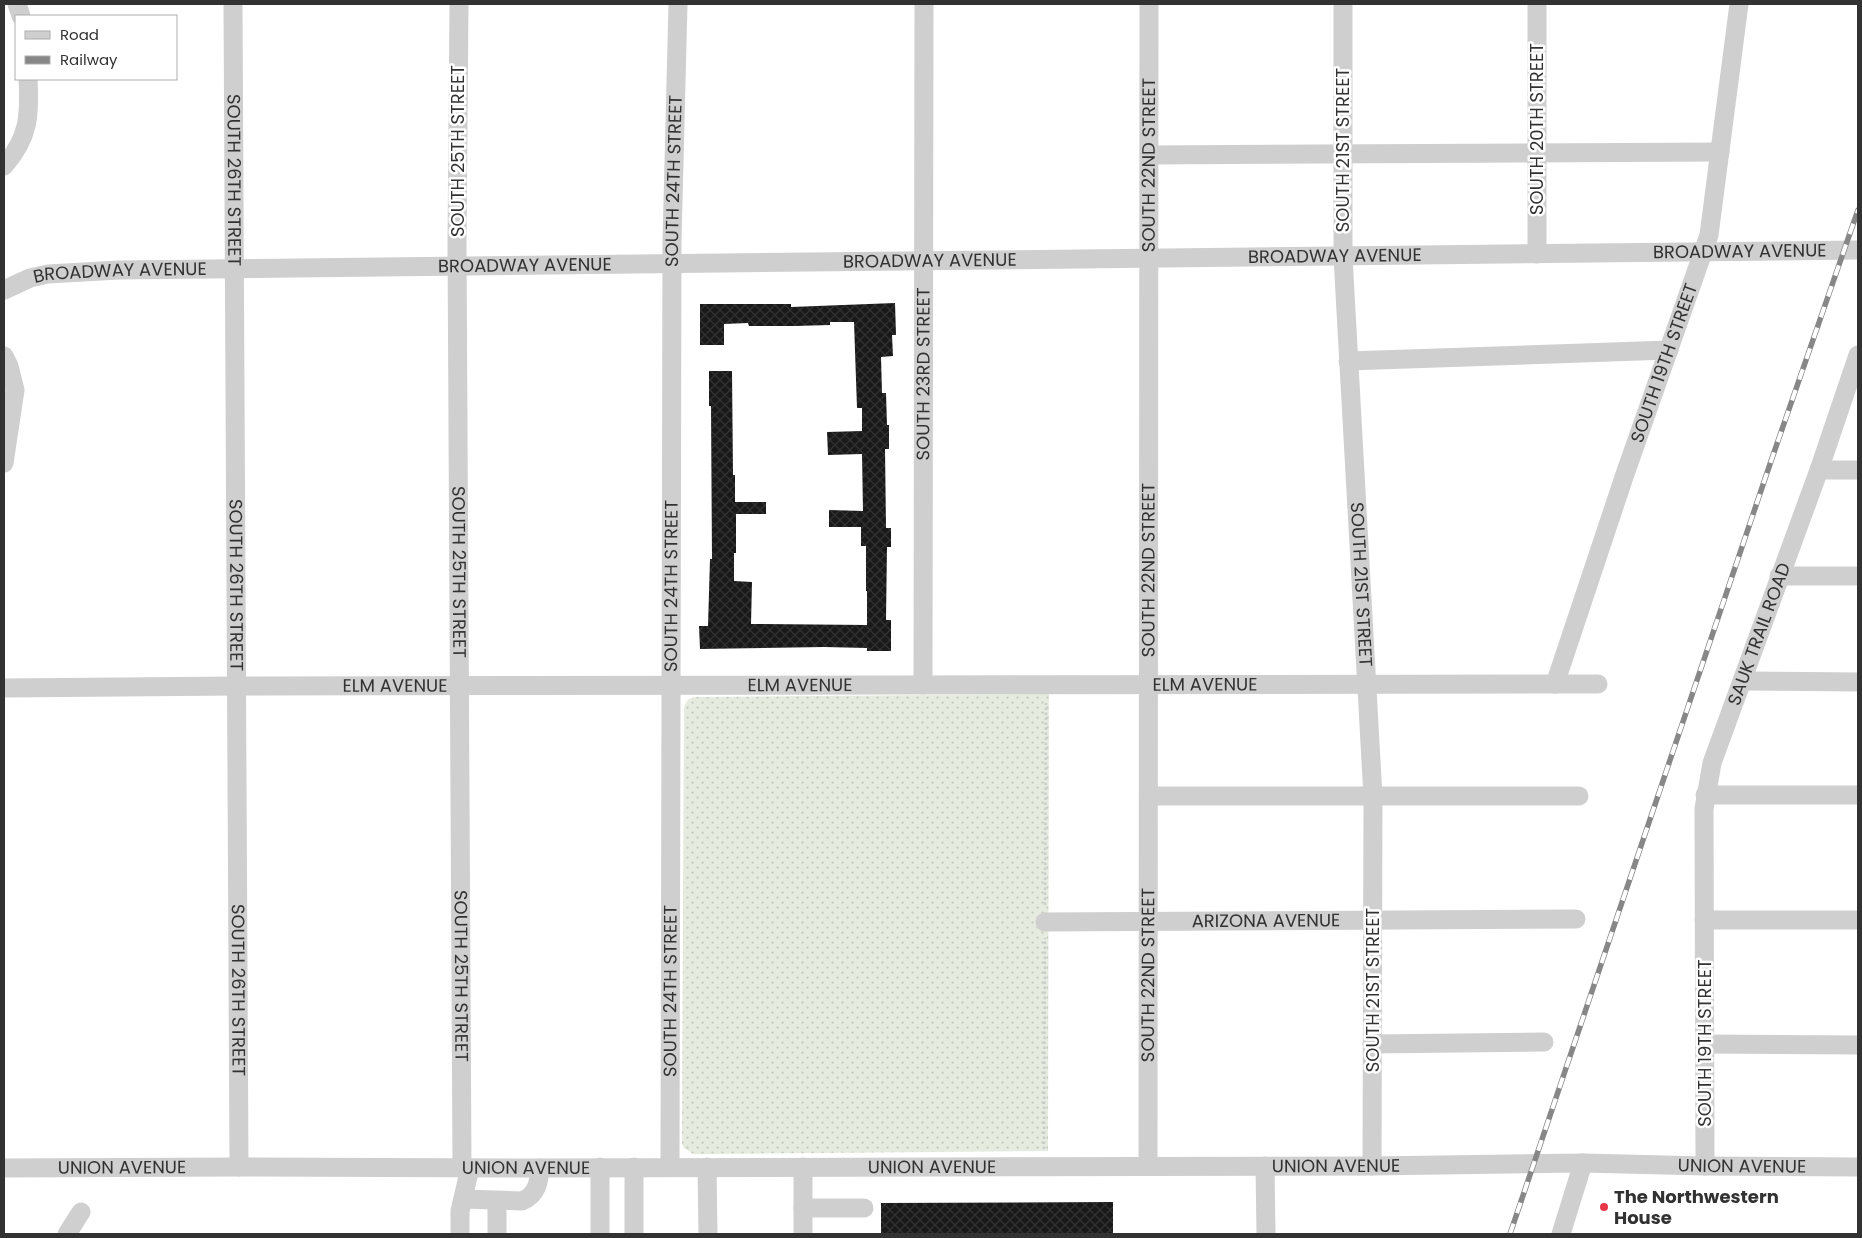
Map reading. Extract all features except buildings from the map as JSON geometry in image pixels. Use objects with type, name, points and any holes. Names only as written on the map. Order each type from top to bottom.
[{"type":"street","name":"SOUTH 26TH STREET","points":[[233,4],[239,1167]]},
{"type":"street","name":"SOUTH 25TH STREET","points":[[459,4],[459,685],[467,1186],[460,1211],[460,1234]]},
{"type":"street","name":"SOUTH 24TH STREET","points":[[670,1167],[672,264],[678,4]]},
{"type":"street","name":"SOUTH 23RD STREET","points":[[924,4],[924,684]]},
{"type":"street","name":"SOUTH 22ND STREET","points":[[1148,1166],[1149,4]]},
{"type":"street","name":"SOUTH 21ST STREET","points":[[1343,4],[1343,257],[1373,797],[1372,1166]]},
{"type":"street","name":"SOUTH 20TH STREET","points":[[1537,4],[1537,254]]},
{"type":"street","name":"SOUTH 19TH STREET","points":[[1555,684],[1624,477],[1711,228],[1739,4]]},
{"type":"street","points":[[4,166],[14,155],[28,125],[30,108],[28,80]]},
{"type":"street","points":[[1149,156],[1720,152]]},
{"type":"street","name":"BROADWAY AVENUE","points":[[4,290],[30,278],[48,274],[118,270],[1858,250]]},
{"type":"street","points":[[1348,361],[1669,350]]},
{"type":"street","points":[[4,356],[9,366],[15,390],[4,463]]},
{"type":"street","name":"SAUK TRAIL ROAD","points":[[1704,920],[1704,809],[1712,763],[1858,359]]},
{"type":"street","points":[[1819,470],[1858,470]]},
{"type":"street","points":[[1780,576],[1858,576]]},
{"type":"street","points":[[1742,681],[1858,682]]},
{"type":"street","name":"ELM AVENUE","points":[[4,688],[459,685],[1598,684]]},
{"type":"street","points":[[1705,795],[1858,795]]},
{"type":"street","points":[[1149,796],[1579,796]]},
{"type":"street","name":"ARIZONA AVENUE","points":[[1045,922],[1576,919]]},
{"type":"street","points":[[1704,920],[1858,920]]},
{"type":"street","name":"SOUTH 19TH STREET","points":[[1704,920],[1705,1166]]},
{"type":"street","points":[[1372,1044],[1544,1042]]},
{"type":"street","points":[[1705,1044],[1858,1045]]},
{"type":"street","points":[[1561,1234],[1583,1163]]},
{"type":"street","name":"UNION AVENUE","points":[[4,1168],[1372,1166],[1583,1163],[1858,1167]]},
{"type":"street","points":[[1265,1166],[1266,1234]]},
{"type":"street","points":[[600,1167],[600,1234]]},
{"type":"street","points":[[634,1167],[634,1234]]},
{"type":"street","points":[[706,1167],[708,1234]]},
{"type":"street","points":[[803,1167],[803,1234]]},
{"type":"street","points":[[463,1199],[522,1201],[528,1199],[535,1192],[540,1182],[540,1168]]},
{"type":"street","points":[[497,1201],[497,1234]]},
{"type":"street","points":[[803,1208],[864,1208]]},
{"type":"street","points":[[67,1234],[81,1212]]},
{"type":"shaded area","points":[[1049,694],[1048,1151],[693,1154],[684,1148],[682,1144],[684,708],[688,700],[695,697]]},
{"type":"railway","points":[[1510,1234],[1770,464],[1858,210]]},
{"type":"place","name":"The Northwestern House","points":[[1604,1207]]}]
